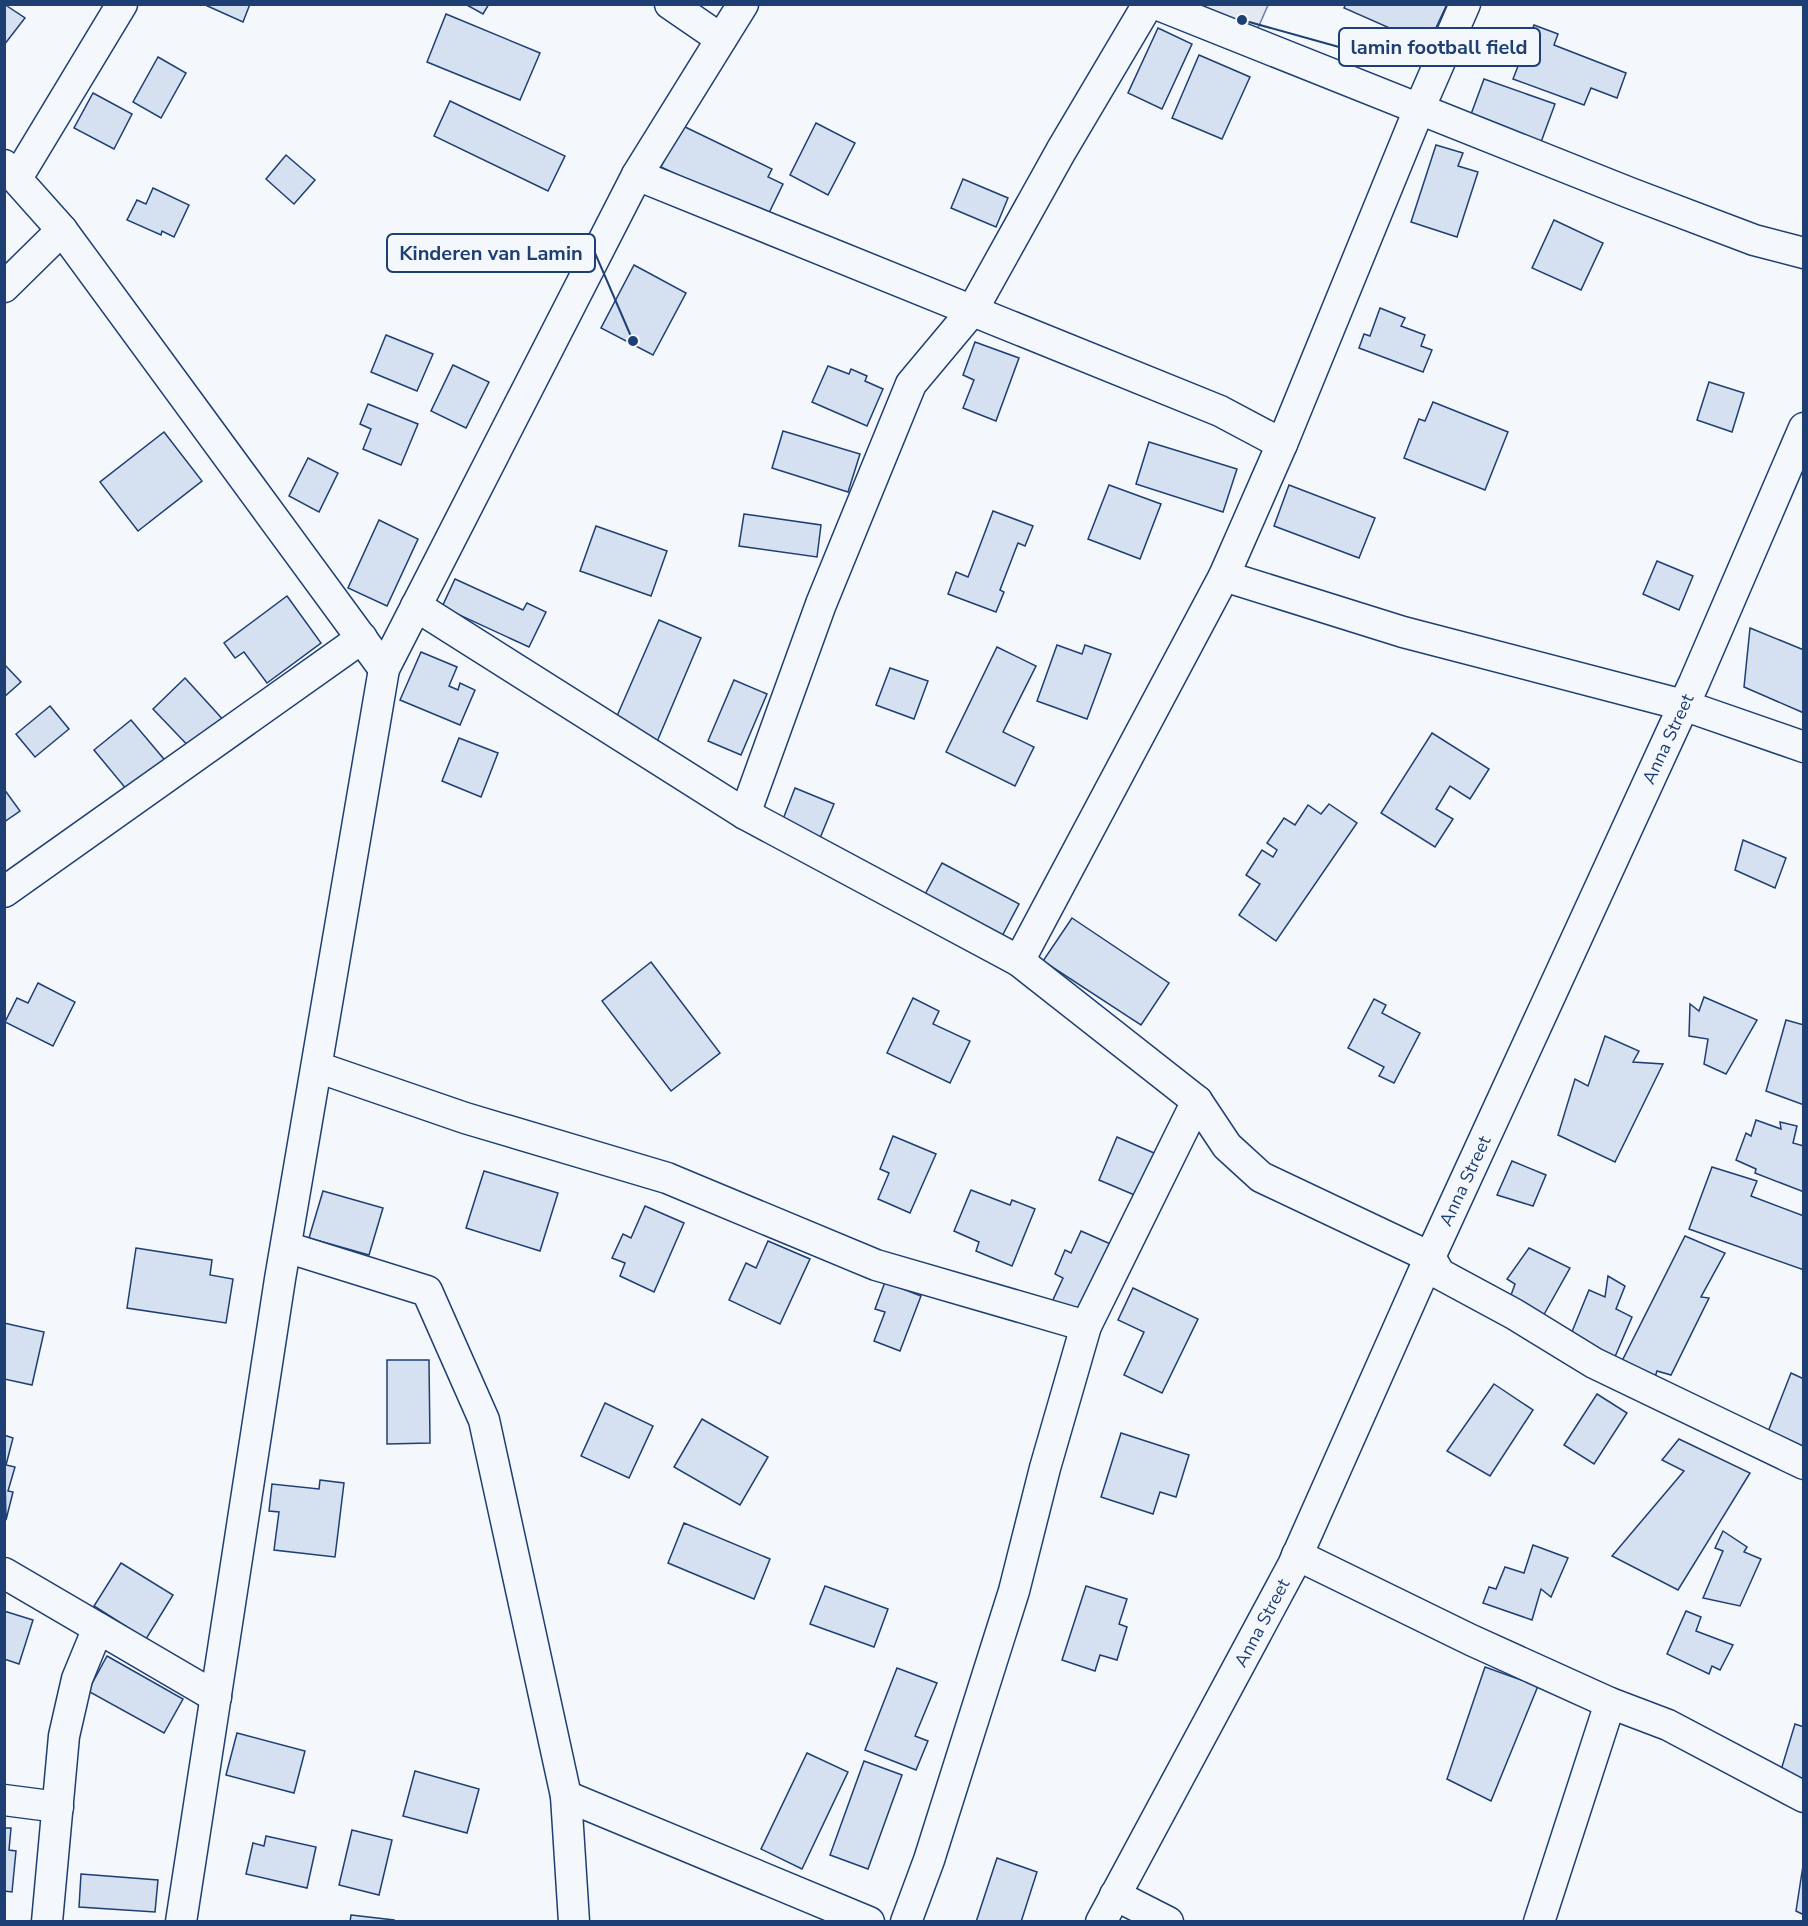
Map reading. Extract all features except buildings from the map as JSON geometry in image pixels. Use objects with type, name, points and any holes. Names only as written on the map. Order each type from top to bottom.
[{"type":"street","points":[[123,4],[11,172],[62,230],[384,669]]},
{"type":"street","points":[[670,4],[721,39]]},
{"type":"street","points":[[181,1922],[286,1247],[384,669],[638,175],[743,4]]},
{"type":"street","points":[[745,814],[821,604],[911,384],[972,311],[1061,151],[1148,4]]},
{"type":"street","points":[[1156,4],[1755,240],[1803,253]]},
{"type":"street","points":[[1019,961],[1224,576],[1282,444],[1420,107],[1465,4]]},
{"type":"street","points":[[638,175],[1220,411],[1282,444]]},
{"type":"street","points":[[4,287],[62,230]]},
{"type":"street","name":"Anna Street","points":[[1101,1922],[1297,1556],[1430,1257],[1683,705],[1803,428]]},
{"type":"street","points":[[1224,576],[1403,632],[1683,705],[1803,747]]},
{"type":"street","points":[[416,606],[745,814],[1019,961],[1197,1101],[1227,1146],[1261,1177],[1430,1257],[1440,1274],[1514,1314],[1594,1363],[1803,1464]]},
{"type":"street","points":[[4,892],[362,638]]},
{"type":"street","points":[[316,1067],[465,1118],[667,1178],[876,1265],[1086,1326]]},
{"type":"street","points":[[906,1922],[929,1860],[1014,1591],[1045,1468],[1086,1326],[1197,1101]]},
{"type":"street","points":[[286,1247],[427,1291],[484,1420],[566,1796],[574,1922]]},
{"type":"street","points":[[1297,1556],[1471,1640],[1610,1702],[1668,1725],[1803,1797]]},
{"type":"street","points":[[4,1573],[216,1697]]},
{"type":"street","points":[[47,1922],[64,1736],[77,1679],[98,1628]]},
{"type":"street","points":[[1539,1922],[1610,1702]]},
{"type":"street","points":[[566,1796],[869,1922]]},
{"type":"street","points":[[4,1800],[58,1807]]},
{"type":"street","points":[[1115,1895],[1168,1922]]},
{"type":"shaded area","points":[[1189,5],[1268,5],[1255,35]]},
{"type":"place","name":"lamin football field","points":[[1242,20]]},
{"type":"place","name":"Kinderen van Lamin","points":[[633,341]]}]
